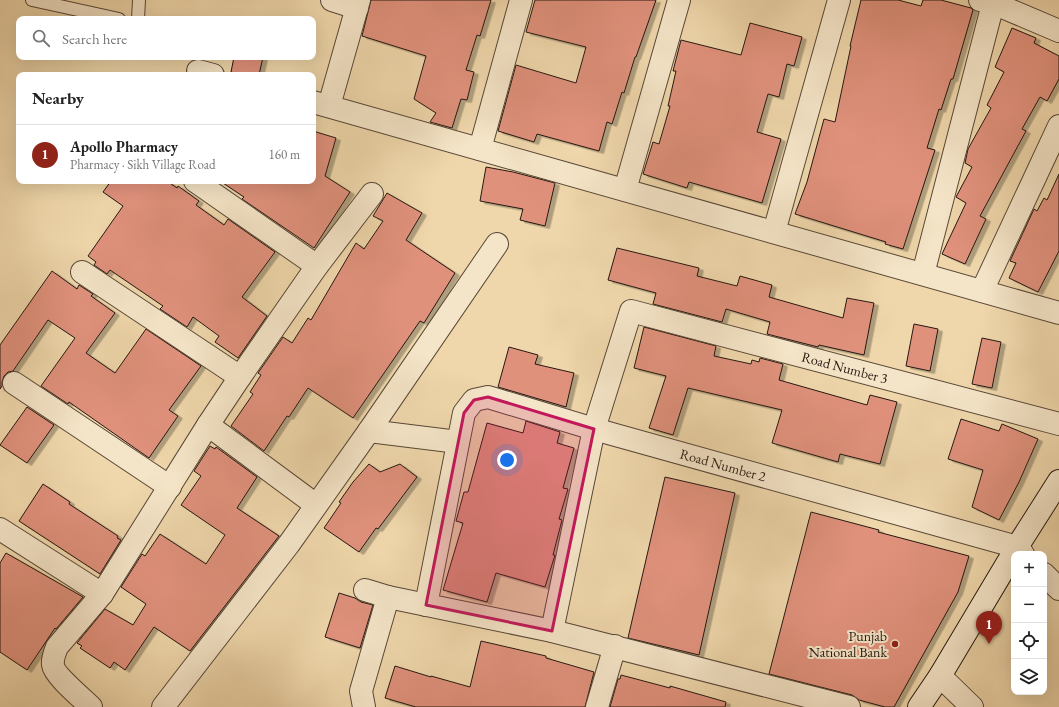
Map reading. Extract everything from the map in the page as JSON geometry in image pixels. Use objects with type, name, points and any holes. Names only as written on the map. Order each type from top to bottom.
[{"type":"street","points":[[332,0],[358,4],[321,104],[1059,313]]},
{"type":"street","points":[[480,149],[521,0]]},
{"type":"street","points":[[624,190],[679,0]]},
{"type":"street","points":[[774,232],[839,0]]},
{"type":"street","points":[[923,274],[989,1],[1059,31]]},
{"type":"street","points":[[982,291],[1059,126]]},
{"type":"street","points":[[199,184],[318,266]]},
{"type":"street","points":[[91,707],[57,674],[53,665],[54,654],[57,647],[102,594],[208,425],[240,377],[318,266],[372,194]]},
{"type":"street","points":[[163,707],[289,544],[497,244]]},
{"type":"street","points":[[82,272],[240,377]]},
{"type":"street","name":"Road Number 3","points":[[594,429],[631,311],[1059,424]]},
{"type":"street","points":[[14,383],[170,487]]},
{"type":"street","name":"Road Number 2","points":[[426,605],[464,413],[474,400],[488,397],[594,429],[1020,551]]},
{"type":"street","points":[[208,425],[316,505]]},
{"type":"street","points":[[552,631],[594,429]]},
{"type":"street","points":[[368,431],[458,442]]},
{"type":"street","points":[[1020,551],[1059,482]]},
{"type":"street","points":[[0,529],[102,594]]},
{"type":"street","points":[[919,707],[1011,565]]},
{"type":"street","points":[[1047,577],[1059,589]]},
{"type":"street","points":[[365,590],[388,597],[552,631],[615,646],[848,707]]},
{"type":"street","points":[[364,707],[361,691],[388,597]]},
{"type":"street","points":[[597,707],[615,646]]},
{"type":"street","points":[[940,676],[972,707]]},
{"type":"lane","points":[[32,0],[105,16]]},
{"type":"lane","points":[[138,16],[139,0]]},
{"type":"highlighted area","points":[[488,397],[594,429],[552,631],[426,605],[464,413],[474,400]]},
{"type":"building","points":[[371,0],[491,0],[480,36],[477,35],[466,70],[474,72],[467,100],[461,99],[452,128],[430,122],[436,113],[414,99],[426,56],[362,36]]},
{"type":"building","points":[[535,0],[656,0],[635,57],[624,93],[622,92],[612,124],[607,122],[599,151],[537,134],[534,142],[498,131],[516,65],[576,83],[586,47],[526,32]]},
{"type":"building","points":[[861,0],[898,0],[921,6],[923,0],[941,0],[971,8],[973,10],[953,79],[951,79],[941,110],[939,109],[927,148],[935,150],[903,249],[885,244],[886,242],[795,214],[807,182],[824,119],[835,122]]},
{"type":"building","points":[[750,23],[802,37],[794,66],[787,64],[779,97],[768,94],[757,132],[781,139],[762,203],[689,182],[687,188],[643,174],[653,142],[659,144],[670,106],[668,106],[676,71],[673,71],[681,40],[741,55]]},
{"type":"building","points":[[1012,28],[1036,38],[1034,43],[1059,56],[1059,79],[1047,101],[1040,97],[1022,129],[1026,131],[980,216],[986,219],[965,264],[942,254],[966,203],[956,197],[972,167],[965,163],[968,149],[991,108],[987,105],[1004,72],[995,67]]},
{"type":"building","points":[[233,60],[262,60],[260,72],[231,72]]},
{"type":"building","points":[[316,132],[336,138],[325,176],[350,192],[314,248],[242,199],[244,197],[224,184],[316,184]]},
{"type":"building","points":[[486,167],[513,172],[555,183],[545,226],[520,220],[523,209],[480,201]]},
{"type":"building","points":[[1059,174],[1059,251],[1038,292],[1009,278],[1016,263],[1010,261],[1034,209],[1037,211],[1044,198],[1047,200]]},
{"type":"building","points":[[109,184],[171,184],[177,188],[178,186],[199,201],[196,205],[224,225],[228,219],[275,252],[242,297],[267,316],[238,358],[215,342],[219,336],[193,317],[187,327],[160,309],[163,306],[110,270],[107,274],[94,265],[96,262],[88,256],[123,206],[103,192]]},
{"type":"building","points":[[387,193],[422,213],[406,240],[455,273],[424,323],[420,321],[353,418],[308,388],[264,451],[231,426],[253,394],[250,392],[261,375],[258,373],[283,337],[292,343],[308,318],[311,320],[356,243],[364,249],[383,221],[373,216]]},
{"type":"building","points":[[617,248],[699,268],[697,276],[737,286],[740,276],[772,285],[769,297],[843,318],[847,298],[874,303],[864,355],[819,345],[818,347],[767,334],[770,322],[726,309],[722,322],[653,304],[656,293],[608,280]]},
{"type":"building","points":[[52,271],[77,289],[79,285],[93,294],[91,296],[115,313],[86,353],[115,373],[146,329],[201,366],[169,410],[178,416],[149,458],[69,402],[68,404],[41,386],[75,338],[48,320],[13,371],[8,372],[4,376],[0,389],[0,345]]},
{"type":"building","points":[[914,324],[938,329],[930,371],[906,366]]},
{"type":"building","points":[[644,327],[716,346],[714,356],[751,364],[752,360],[759,362],[760,358],[783,364],[779,380],[867,405],[870,395],[897,402],[880,464],[840,454],[838,462],[772,443],[782,410],[688,388],[673,435],[649,428],[666,376],[634,368]]},
{"type":"building","points":[[982,338],[1001,342],[992,388],[972,384]]},
{"type":"building","points":[[509,347],[538,355],[535,364],[574,373],[566,407],[498,387]]},
{"type":"building","points":[[27,407],[54,425],[27,463],[0,445]]},
{"type":"building","points":[[961,419],[999,431],[1002,424],[1038,439],[1019,482],[999,520],[972,507],[983,470],[948,459]]},
{"type":"building","points":[[526,421],[560,432],[557,443],[574,448],[563,488],[568,489],[559,519],[562,520],[553,555],[555,555],[545,587],[496,573],[487,602],[443,590],[463,523],[456,521],[464,492],[468,492],[487,423],[523,433]]},
{"type":"building","points":[[210,446],[215,449],[216,447],[257,477],[237,508],[279,536],[190,651],[154,627],[125,670],[114,662],[110,668],[80,648],[82,646],[77,643],[105,609],[133,625],[146,604],[121,587],[142,554],[145,556],[160,534],[206,564],[225,535],[181,505],[201,476],[194,471]]},
{"type":"building","points":[[369,464],[380,472],[400,464],[417,477],[378,529],[376,528],[359,552],[324,528],[353,482]]},
{"type":"building","points":[[665,477],[735,493],[699,655],[628,638]]},
{"type":"building","points":[[43,484],[70,502],[69,504],[118,536],[117,538],[121,540],[100,574],[19,521]]},
{"type":"building","points":[[811,512],[879,530],[878,532],[969,556],[958,592],[894,707],[885,707],[859,700],[852,695],[769,674]]},
{"type":"building","points":[[6,553],[83,597],[56,629],[55,628],[27,670],[0,652],[0,563]]},
{"type":"building","points":[[339,593],[373,605],[360,648],[325,637]]},
{"type":"building","points":[[481,641],[546,656],[546,658],[594,672],[585,707],[416,707],[385,698],[395,666],[470,687]]},
{"type":"building","points":[[621,675],[670,688],[670,686],[726,702],[725,707],[610,707],[618,679],[620,679]]},
{"type":"place","name":"Punjab National Bank","points":[[895,644]]},
{"type":"place","name":"Apollo Pharmacy","points":[[989,644]]}]
